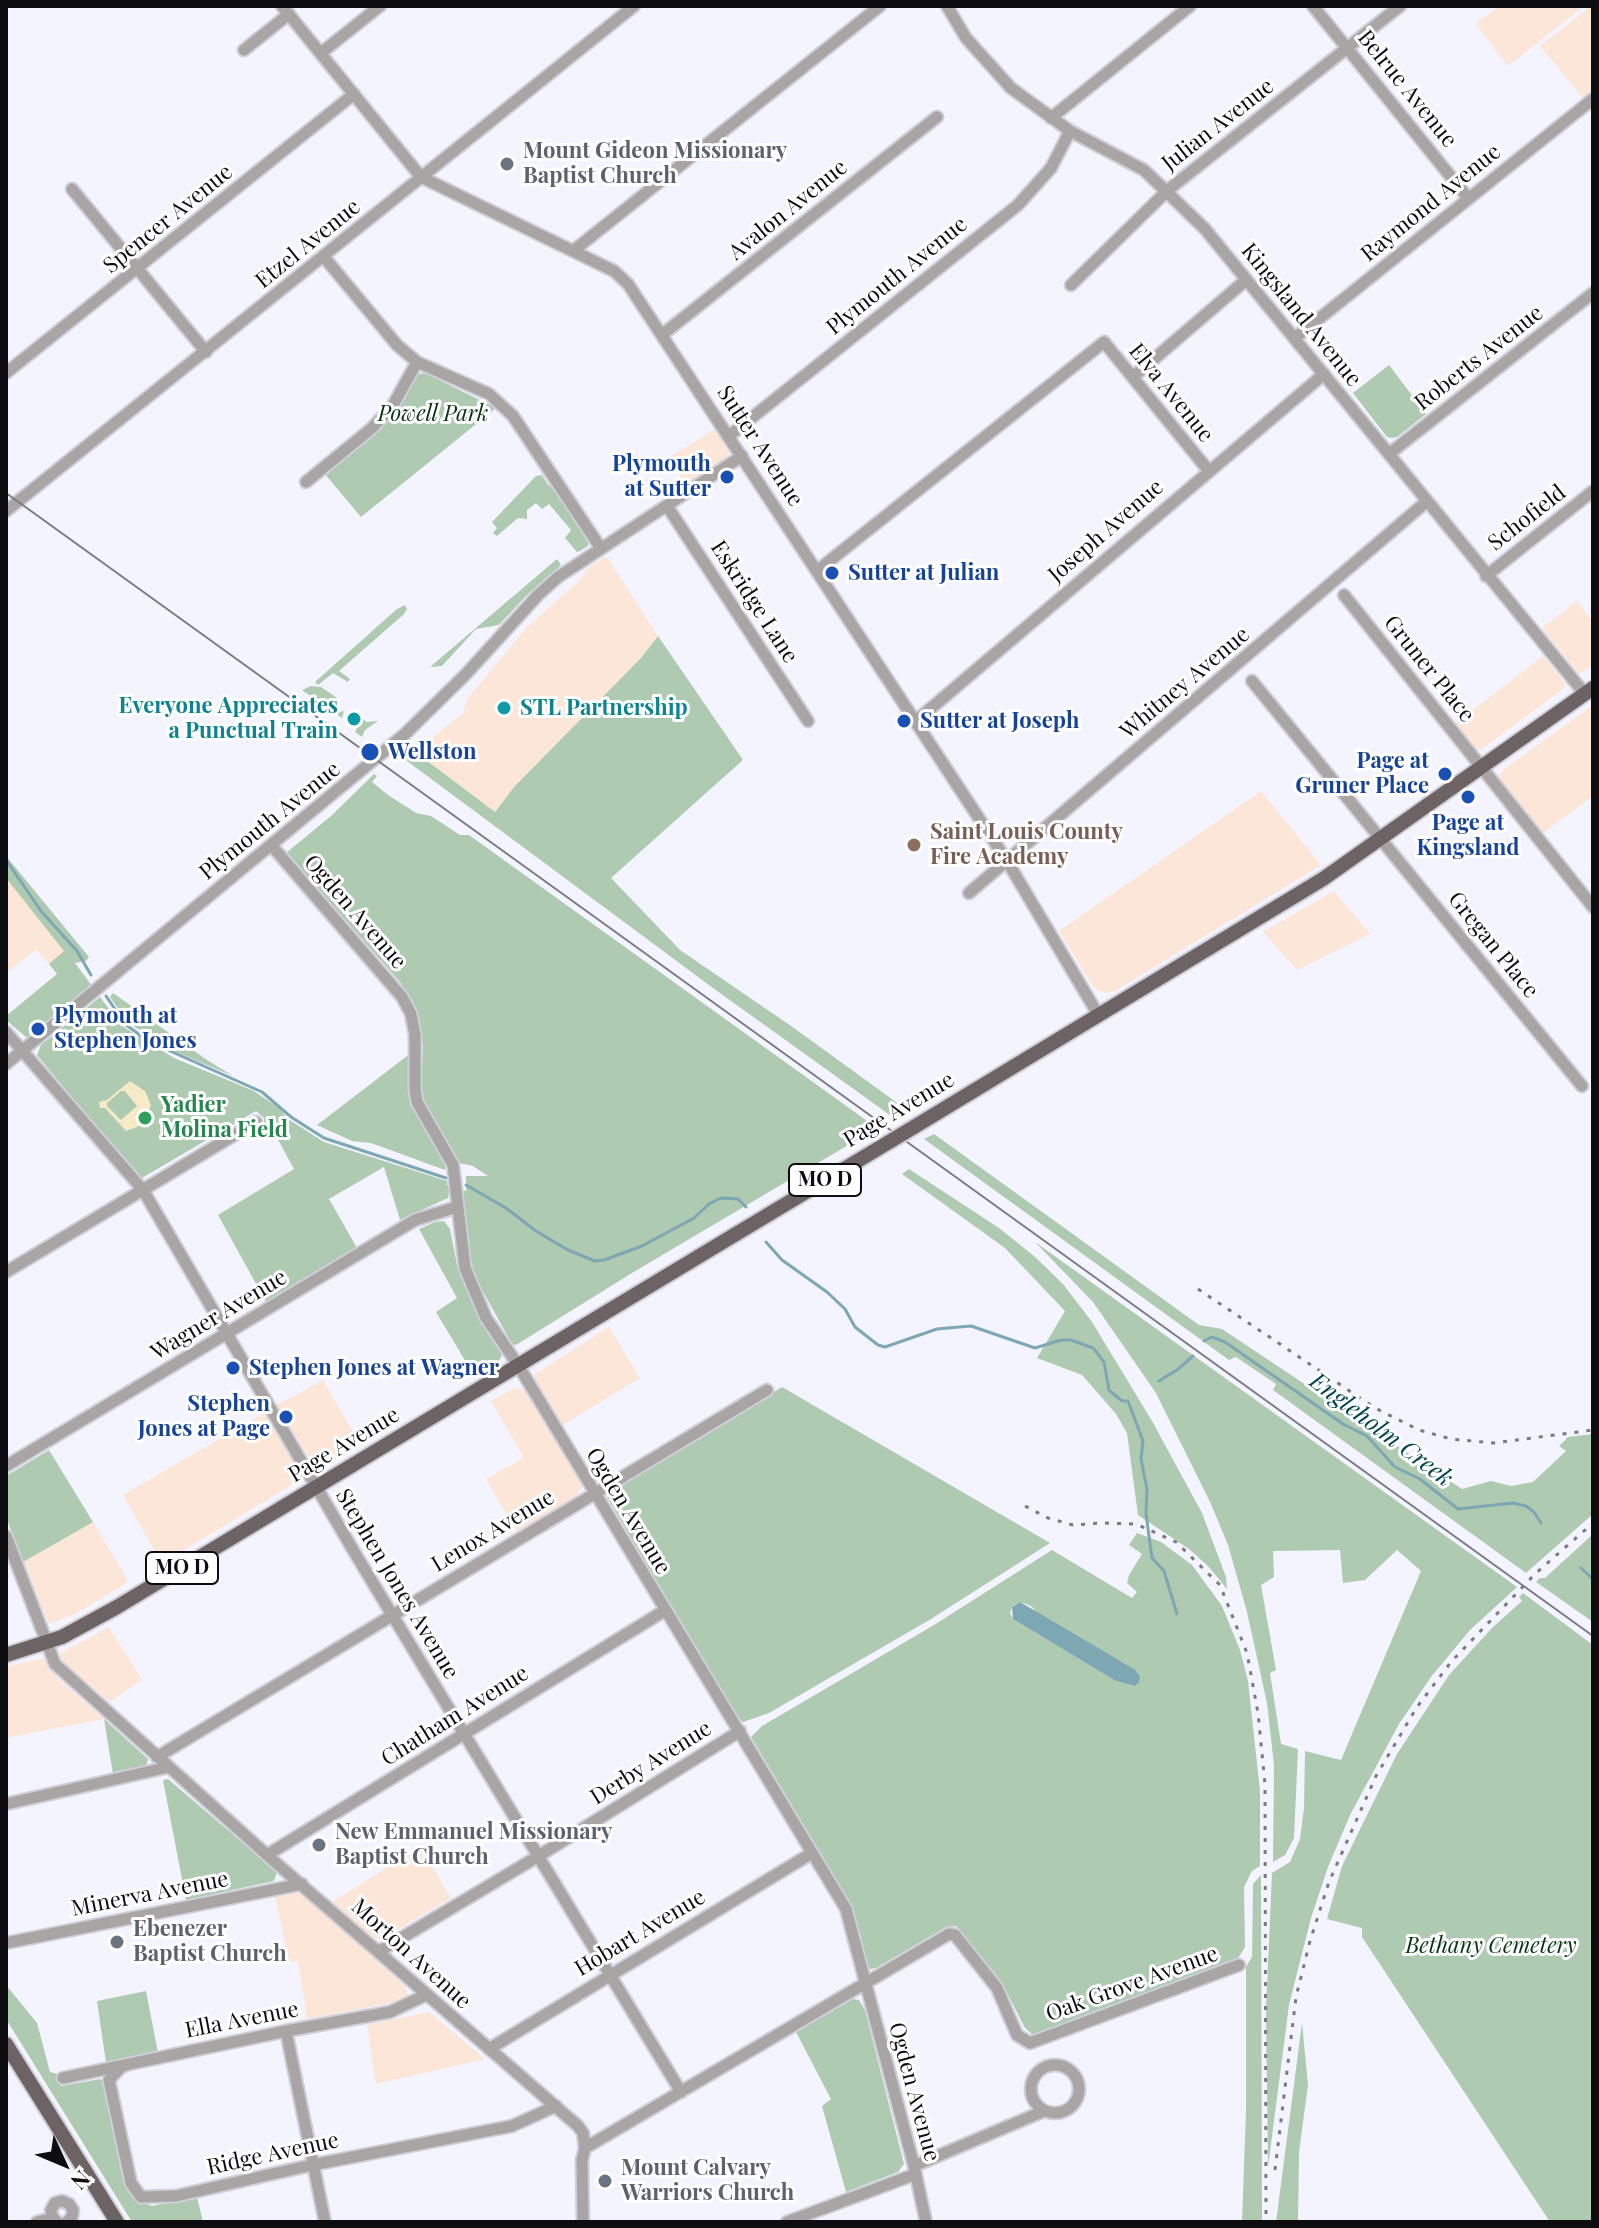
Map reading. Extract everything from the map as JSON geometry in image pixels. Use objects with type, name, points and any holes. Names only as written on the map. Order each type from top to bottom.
[{"type":"main road","name":"Page Avenue","points":[[46,1644],[117,1607],[1295,897],[1382,839],[1589,691]]},
{"type":"main road","name":"MO D","points":[[6,1655],[46,1644]]},
{"type":"main road","points":[[6,2044],[117,2222]]},
{"type":"street","points":[[321,53],[380,6]]},
{"type":"street","name":"Etzel Avenue","points":[[6,511],[634,6]]},
{"type":"street","points":[[573,251],[880,6]]},
{"type":"street","name":"Kingsland Avenue","points":[[947,6],[965,36],[1011,88],[1070,131],[1133,163],[1168,190],[1205,229],[1486,576],[1589,691]]},
{"type":"street","points":[[1051,118],[1190,6]]},
{"type":"street","name":"Belrue Avenue","points":[[1313,6],[1468,198]]},
{"type":"street","name":"Julian Avenue","points":[[1071,285],[1168,190],[1400,6]]},
{"type":"street","points":[[244,50],[286,10]]},
{"type":"street","name":"Sutter Avenue","points":[[286,10],[421,177],[622,277],[663,334],[1007,861],[1099,1016]]},
{"type":"street","name":"Spencer Avenue","points":[[6,373],[354,94]]},
{"type":"street","name":"Raymond Avenue","points":[[1295,338],[1593,99]]},
{"type":"street","name":"Avalon Avenue","points":[[663,334],[937,117]]},
{"type":"street","name":"Plymouth Avenue","points":[[729,436],[1018,205],[1051,168],[1070,131]]},
{"type":"street","points":[[72,189],[206,352]]},
{"type":"street","points":[[324,257],[397,345],[417,362],[489,394],[513,416],[600,547]]},
{"type":"street","points":[[1133,377],[1246,280]]},
{"type":"street","name":"Roberts Avenue","points":[[1389,454],[1593,293]]},
{"type":"street","name":"Elva Avenue","points":[[818,570],[1104,342],[1208,470]]},
{"type":"street","points":[[306,482],[372,428],[392,407],[417,362]]},
{"type":"street","name":"Joseph Avenue","points":[[916,721],[1324,374]]},
{"type":"street","name":"Plymouth Avenue","points":[[6,1064],[405,734],[466,674],[538,595],[600,547],[742,456]]},
{"type":"street","name":"Schofield","points":[[1486,576],[1593,491]]},
{"type":"street","name":"Whitney Avenue","points":[[969,893],[1426,502]]},
{"type":"street","name":"Eskridge Lane","points":[[667,506],[808,721]]},
{"type":"street","name":"Gruner Place","points":[[1344,595],[1483,768]]},
{"type":"street","name":"Gregan Place","points":[[1252,681],[1582,1086]]},
{"type":"street","points":[[1483,768],[1593,907]]},
{"type":"street","name":"Ogden Avenue","points":[[272,846],[390,981],[411,1014],[415,1035],[417,1102],[453,1165],[465,1268],[486,1318],[518,1365],[846,1909],[926,2222]]},
{"type":"street","name":"Stephen Jones Avenue","points":[[6,1032],[143,1190],[392,1616],[681,2092]]},
{"type":"street","points":[[6,1272],[256,1122]]},
{"type":"street","name":"Wagner Avenue","points":[[6,1466],[421,1217],[457,1207]]},
{"type":"street","name":"Lenox Avenue","points":[[157,1757],[767,1390]]},
{"type":"street","name":"Morton Avenue","points":[[6,1536],[55,1664],[267,1855],[578,2126],[583,2133],[585,2148]]},
{"type":"street","name":"Chatham Avenue","points":[[267,1855],[664,1611]]},
{"type":"street","name":"Derby Avenue","points":[[378,1952],[740,1731]]},
{"type":"street","points":[[6,1804],[169,1767]]},
{"type":"street","name":"Hobart Avenue","points":[[489,2049],[812,1853]]},
{"type":"street","name":"Minerva Avenue","points":[[6,1943],[302,1884]]},
{"type":"street","name":"Oak Grove Avenue","points":[[864,1982],[949,1934],[955,1935],[997,1988],[1017,2035],[1030,2043],[1239,1965]]},
{"type":"street","points":[[583,2222],[582,2160],[585,2148],[864,1982]]},
{"type":"street","name":"Ella Avenue","points":[[63,2078],[390,2012],[426,1995]]},
{"type":"street","points":[[286,2031],[325,2222]]},
{"type":"street","name":"Ridge Avenue","points":[[129,2064],[121,2067],[109,2080],[135,2191],[141,2197],[156,2198],[512,2126],[556,2106]]},
{"type":"street","points":[[787,2222],[915,2170],[1044,2111],[1052,2113],[1068,2109],[1078,2096],[1077,2080],[1067,2068],[1044,2067],[1033,2078],[1033,2100],[1044,2111]]},
{"type":"street","points":[[37,2222],[55,2220],[53,2206],[59,2202],[66,2202],[73,2210],[67,2222]]},
{"type":"shaded area","points":[[1499,6],[1584,6],[1508,66],[1476,24]]},
{"type":"shaded area","points":[[1591,6],[1593,90],[1583,98],[1540,46]]},
{"type":"shaded area","points":[[715,429],[729,451],[728,456],[686,486],[668,458]]},
{"type":"shaded area","points":[[606,556],[658,636],[641,658],[515,786],[495,812],[415,752],[463,713],[467,699],[527,627],[579,581],[589,567]]},
{"type":"shaded area","points":[[1577,601],[1593,622],[1593,665],[1579,674],[1542,628]]},
{"type":"shaded area","points":[[1543,656],[1567,686],[1477,750],[1455,724]]},
{"type":"shaded area","points":[[1593,705],[1593,796],[1543,833],[1499,780],[1500,775]]},
{"type":"shaded area","points":[[1261,791],[1321,865],[1115,991],[1105,993],[1094,988],[1059,931]]},
{"type":"shaded area","points":[[6,878],[65,951],[49,964],[36,949],[6,973]]},
{"type":"shaded area","points":[[1334,891],[1370,934],[1297,970],[1263,932]]},
{"type":"shaded area","points":[[609,1327],[640,1378],[563,1425],[535,1380],[535,1374]]},
{"type":"shaded area","points":[[323,1380],[360,1444],[315,1468],[277,1405]]},
{"type":"shaded area","points":[[514,1388],[524,1390],[529,1396],[582,1488],[574,1498],[517,1532],[486,1479],[524,1458],[491,1401]]},
{"type":"shaded area","points":[[266,1412],[298,1471],[295,1483],[179,1553],[175,1551],[160,1560],[123,1495]]},
{"type":"shaded area","points":[[93,1522],[127,1579],[125,1584],[77,1613],[49,1624],[23,1562]]},
{"type":"shaded area","points":[[109,1627],[142,1680],[110,1702],[64,1663],[59,1654]]},
{"type":"shaded area","points":[[46,1659],[59,1679],[104,1719],[6,1738],[6,1667]]},
{"type":"shaded area","points":[[420,1847],[451,1898],[380,1940],[370,1936],[332,1902]]},
{"type":"shaded area","points":[[293,1892],[303,1894],[406,1987],[408,1997],[403,2001],[307,2019],[298,1961],[289,1962],[275,1896]]},
{"type":"shaded area","points":[[429,2012],[485,2059],[376,2084],[367,2025]]},
{"type":"green space","points":[[1389,365],[1426,414],[1392,438],[1387,437],[1353,393]]},
{"type":"green space","name":"Powell Park","points":[[425,373],[496,408],[361,517],[324,473],[383,425],[419,374]]},
{"type":"green space","points":[[542,475],[550,488],[548,477],[588,539],[588,546],[580,551],[577,552],[565,538],[571,530],[549,504],[542,509],[536,503],[527,510],[527,519],[518,518],[497,536],[493,533],[497,528],[492,522],[536,476]]},
{"type":"green space","points":[[557,559],[561,565],[499,625],[476,629],[442,666],[430,667]]},
{"type":"green space","points":[[405,605],[407,609],[404,614],[339,671],[350,679],[348,682],[333,673],[318,685],[315,682],[397,609]]},
{"type":"green space","points":[[658,636],[743,760],[611,878],[680,950],[907,1110],[894,1118],[713,988],[405,757],[414,751],[495,812],[515,786],[641,658]]},
{"type":"green space","points":[[311,686],[321,687],[337,698],[333,708],[344,711],[342,718],[302,690]]},
{"type":"green space","points":[[354,713],[367,722],[378,721],[365,730],[362,737],[347,722]]},
{"type":"green space","points":[[374,774],[377,776],[372,782],[388,795],[416,813],[431,816],[460,835],[469,835],[877,1128],[516,1345],[512,1344],[475,1277],[465,1236],[462,1191],[466,1191],[466,1176],[488,1176],[473,1166],[459,1163],[425,1103],[421,1091],[423,1046],[415,1007],[400,982],[286,853],[331,816]]},
{"type":"green space","points":[[6,856],[89,957],[86,961],[75,963],[92,986],[27,1038],[6,1020],[6,1016],[57,974],[49,964],[64,951],[6,878]]},
{"type":"green space","points":[[113,993],[233,1076],[176,1052],[128,1023],[110,997]]},
{"type":"green space","points":[[100,997],[122,1026],[174,1058],[254,1091],[279,1108],[288,1119],[324,1142],[447,1181],[450,1186],[448,1198],[400,1220],[384,1167],[329,1199],[357,1248],[266,1302],[218,1215],[294,1169],[269,1123],[264,1125],[264,1118],[256,1111],[142,1178],[135,1174],[37,1055],[41,1045]]},
{"type":"green space","points":[[411,1053],[409,1090],[413,1107],[446,1162],[445,1170],[371,1143],[352,1141],[317,1125]]},
{"type":"green space","points":[[934,1134],[1199,1325],[1222,1329],[1462,1489],[1491,1481],[1511,1486],[1533,1482],[1566,1451],[1559,1446],[1568,1437],[1593,1434],[1593,1514],[1526,1573],[1273,1390],[1276,1384],[1236,1357],[1229,1360],[924,1139]]},
{"type":"green space","points":[[909,1169],[999,1228],[1034,1256],[1063,1284],[1092,1322],[1152,1421],[1202,1513],[1226,1577],[1227,1589],[1189,1549],[1138,1515],[1127,1433],[1116,1414],[1082,1375],[1037,1358],[1065,1311],[1005,1248],[902,1174]]},
{"type":"green space","points":[[444,1221],[450,1229],[465,1286],[502,1355],[499,1361],[475,1377],[436,1312],[457,1298],[419,1229]]},
{"type":"green space","points":[[1035,1242],[1517,1587],[1470,1630],[1431,1677],[1399,1724],[1351,1813],[1311,1918],[1289,2005],[1268,2167],[1266,2009],[1272,1873],[1290,1862],[1300,1839],[1305,1751],[1341,1760],[1421,1571],[1397,1550],[1365,1580],[1343,1583],[1340,1550],[1273,1551],[1274,1577],[1261,1585],[1276,1670],[1270,1673],[1281,1744],[1298,1749],[1294,1838],[1285,1855],[1273,1862],[1274,1765],[1267,1703],[1228,1545],[1156,1393],[1093,1302]]},
{"type":"green space","points":[[782,1387],[1050,1543],[931,1619],[769,1713],[743,1722],[735,1716],[607,1497],[613,1489]]},
{"type":"green space","points":[[49,1450],[93,1522],[23,1562],[6,1517],[6,1476]]},
{"type":"green space","points":[[1137,1533],[1161,1542],[1192,1565],[1222,1606],[1240,1650],[1248,1681],[1260,1791],[1260,1866],[1252,1871],[1244,1887],[1245,1947],[1237,1960],[1034,2036],[1025,2028],[1002,1983],[956,1926],[946,1927],[876,1968],[870,1969],[866,1965],[846,1896],[751,1737],[762,1726],[934,1625],[1052,1550],[1132,1598],[1137,1592],[1127,1583],[1142,1554],[1129,1545]],"holes":[[[1020,1602],[1031,1606],[1038,1614],[1134,1669],[1114,1680],[1013,1619],[1010,1613],[1012,1607]]]},
{"type":"green space","points":[[1593,1534],[1593,1622],[1536,1582],[1545,1578]]},
{"type":"green space","name":"Bethany Cemetery","points":[[1523,1593],[1593,1645],[1593,2222],[1550,2222],[1362,1937],[1362,1928],[1327,1919],[1342,1866],[1397,1754],[1449,1675],[1522,1601],[1519,1597]]},
{"type":"green space","points":[[104,1719],[148,1759],[146,1766],[113,1774]]},
{"type":"green space","points":[[168,1779],[277,1872],[274,1881],[186,1900],[163,1780]]},
{"type":"green space","points":[[1261,1875],[1262,2222],[1242,2222],[1246,1967],[1252,1957],[1253,1884]]},
{"type":"green space","points":[[6,1985],[37,2023],[50,2072],[58,2074],[61,2086],[100,2079],[104,2081],[136,2199],[152,2206],[197,2197],[203,2222],[132,2222],[6,2019]]},
{"type":"green space","points":[[146,1991],[158,2053],[106,2063],[97,2001]]},
{"type":"green space","points":[[853,1999],[859,2000],[865,2010],[904,2164],[898,2172],[846,2192],[822,2106],[831,2099],[796,2032]]},
{"type":"green space","points":[[1302,2023],[1308,2085],[1299,2152],[1298,2222],[1276,2222]]},
{"type":"sand","points":[[130,1081],[145,1091],[151,1105],[142,1125],[126,1131],[105,1108],[100,1108],[99,1102],[107,1100]],"holes":[[[125,1091],[137,1106],[121,1120],[107,1103]]]},
{"type":"water","points":[[1020,1602],[1134,1669],[1140,1676],[1139,1682],[1135,1686],[1114,1680],[1013,1619],[1012,1607]]},
{"type":"waterway","name":"Engleholm Creek","points":[[6,860],[41,911],[77,951],[91,975]]},
{"type":"waterway","name":"Engleholm Creek","points":[[106,996],[126,1025],[150,1042],[262,1092],[291,1117],[324,1138],[446,1178]]},
{"type":"waterway","name":"Engleholm Creek","points":[[466,1185],[568,1250],[595,1261],[642,1246],[694,1218],[721,1198],[738,1199],[746,1207]]},
{"type":"waterway","name":"Engleholm Creek","points":[[766,1242],[782,1260],[827,1292],[845,1309],[855,1327],[878,1345],[885,1347],[937,1329],[971,1326],[1035,1348],[1061,1340],[1071,1340],[1093,1348],[1104,1362],[1109,1390],[1122,1401],[1128,1401],[1143,1441],[1141,1459],[1147,1489],[1146,1514],[1152,1558],[1164,1571],[1177,1614]]},
{"type":"waterway","name":"Engleholm Creek","points":[[1204,1341],[1212,1337],[1225,1342],[1343,1424],[1367,1436],[1395,1467],[1420,1479],[1458,1509],[1513,1503],[1526,1506],[1541,1523]]},
{"type":"waterway","name":"Engleholm Creek","points":[[1159,1381],[1193,1356]]},
{"type":"waterway","name":"Engleholm Creek","points":[[1581,1568],[1593,1579]]},
{"type":"tram line","points":[[6,493],[1593,1636]]},
{"type":"railway","points":[[1198,1289],[1375,1408],[1419,1430],[1451,1439],[1494,1443],[1593,1430]]},
{"type":"railway","points":[[1025,1506],[1048,1518],[1073,1525],[1136,1524],[1176,1542],[1220,1585],[1247,1653],[1258,1713],[1265,1784],[1266,2222]]},
{"type":"railway","points":[[1275,2170],[1296,1997],[1310,1941],[1329,1882],[1376,1776],[1417,1707],[1451,1662],[1535,1574],[1593,1523]]},
{"type":"place","name":"Mount Gideon Missionary Baptist Church","points":[[507,164]]},
{"type":"place","name":"Plymouth at Sutter","points":[[727,477]]},
{"type":"place","name":"Sutter at Julian","points":[[832,573]]},
{"type":"place","name":"STL Partnership","points":[[504,708]]},
{"type":"place","name":"Everyone Appreciates a Punctual Train","points":[[354,719]]},
{"type":"place","name":"Sutter at Joseph","points":[[904,721]]},
{"type":"place","name":"Wellston","points":[[370,752]]},
{"type":"place","name":"Page at Gruner Place","points":[[1445,774]]},
{"type":"place","name":"Page at Kingsland","points":[[1468,797]]},
{"type":"place","name":"Saint Louis County Fire Academy","points":[[914,845]]},
{"type":"place","name":"Plymouth at Stephen Jones","points":[[38,1029]]},
{"type":"place","name":"Yadier Molina Field","points":[[145,1118]]},
{"type":"place","name":"Stephen Jones at Wagner","points":[[233,1368]]},
{"type":"place","name":"Stephen Jones at Page","points":[[286,1417]]},
{"type":"place","name":"New Emmanuel Missionary Baptist Church","points":[[319,1845]]},
{"type":"place","name":"Ebenezer Baptist Church","points":[[117,1942]]},
{"type":"place","name":"Mount Calvary Warriors Church","points":[[605,2181]]}]
